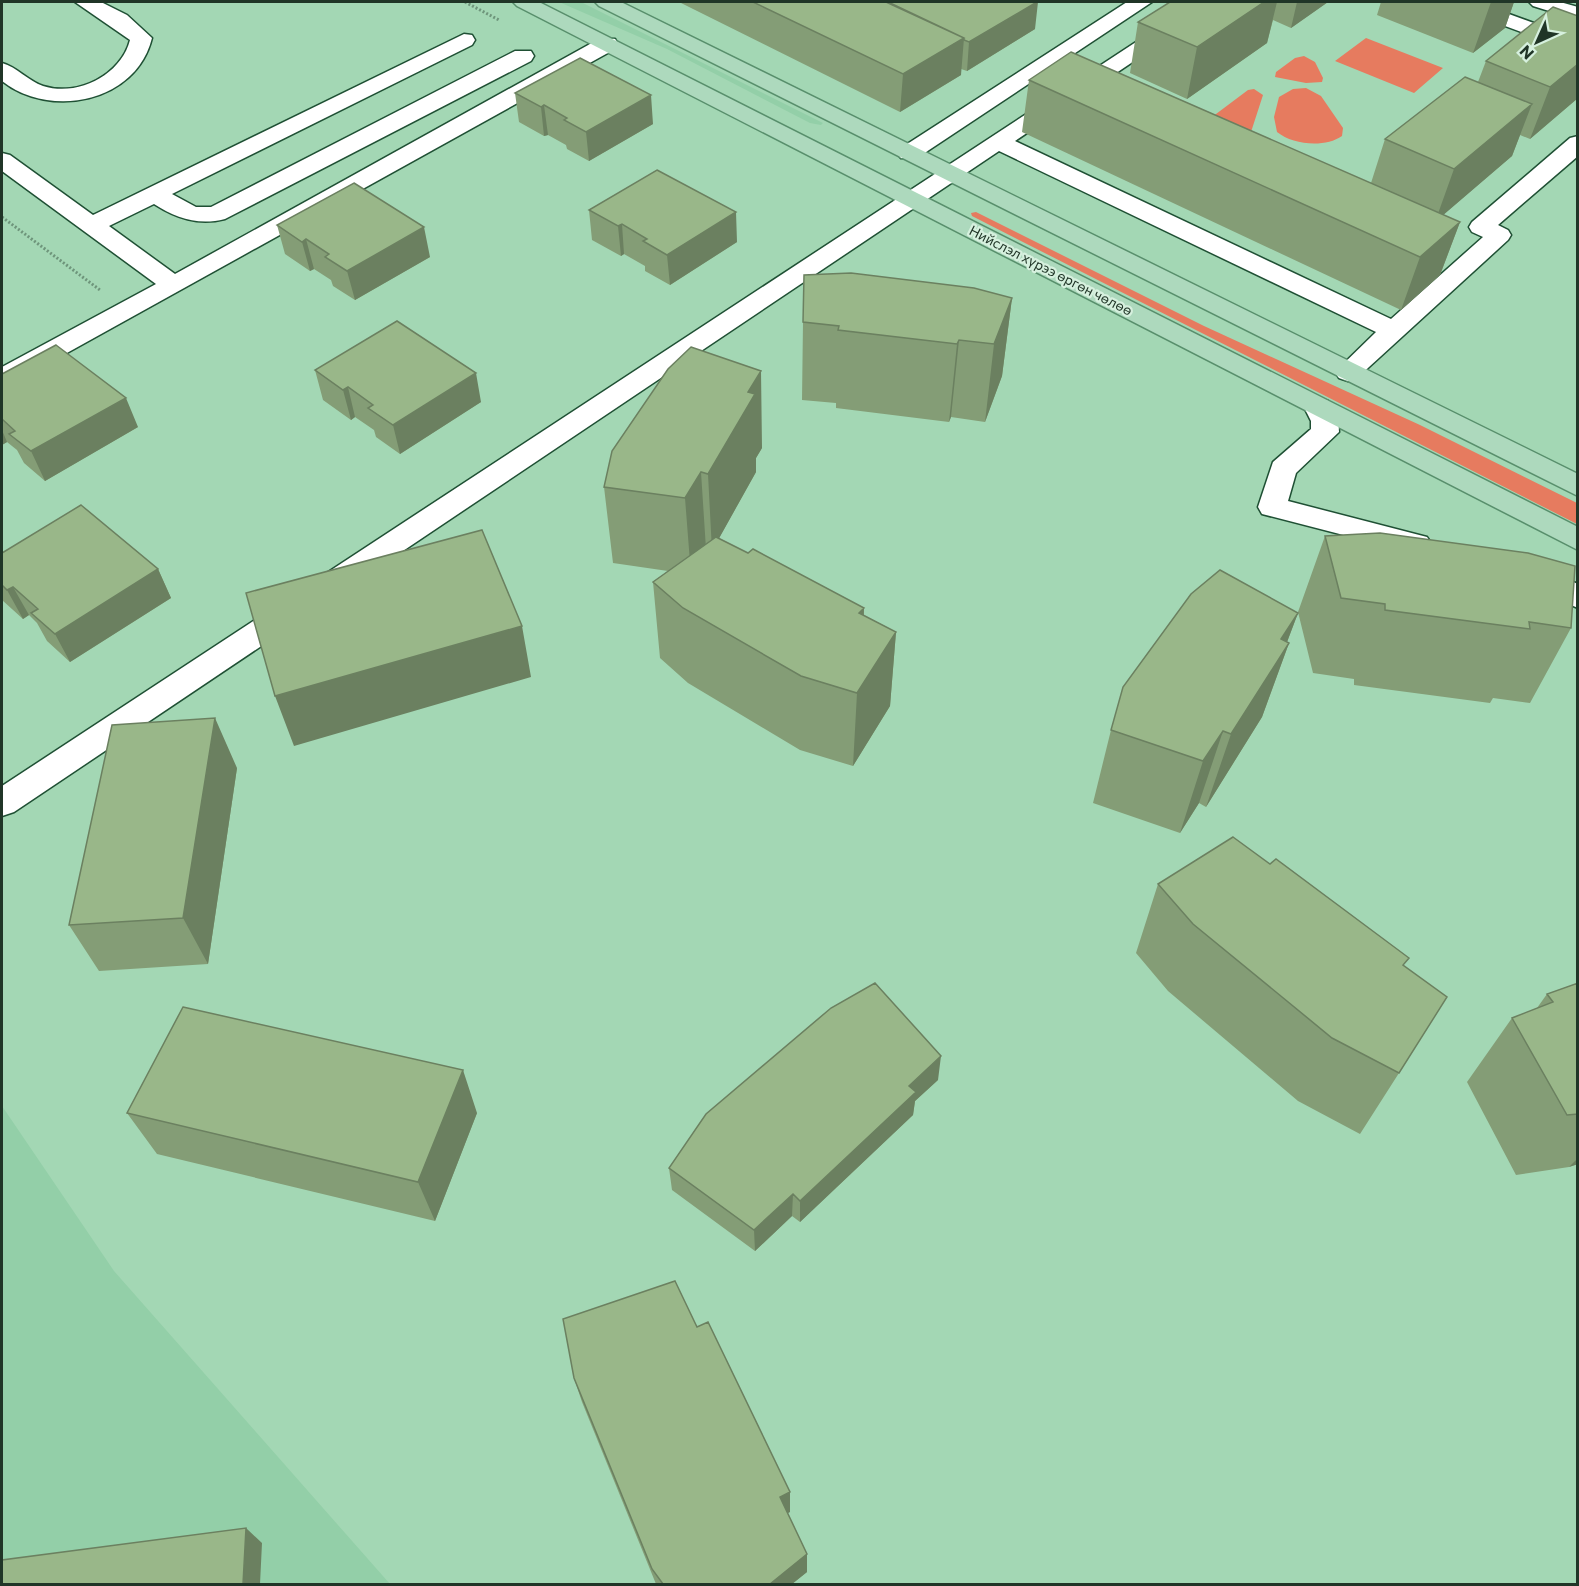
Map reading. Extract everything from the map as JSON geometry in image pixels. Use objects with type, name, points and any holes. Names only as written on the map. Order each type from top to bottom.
[{"type":"main road","name":"Нийслэл хүрээ өргөн чөлөө","points":[[524,2],[871,177],[1578,540]]},
{"type":"main road","points":[[606,2],[1578,486]]},
{"type":"main road","points":[[871,177],[909,153]]},
{"type":"street","points":[[2,70],[13,81],[39,94],[75,96],[111,82],[135,59],[141,38],[119,20],[86,2]]},
{"type":"street","points":[[909,153],[1141,2]]},
{"type":"street","points":[[2,802],[1211,2]]},
{"type":"street","points":[[1458,2],[1531,39],[1578,47]]},
{"type":"street","points":[[1540,2],[1578,14]]},
{"type":"street","points":[[92,225],[464,40]]},
{"type":"street","points":[[2,378],[138,305],[607,44]]},
{"type":"street","points":[[155,194],[182,211],[198,217],[216,214],[523,56]]},
{"type":"street","points":[[998,142],[1393,330]]},
{"type":"street","points":[[1348,372],[1499,235],[1481,227],[1578,142]]},
{"type":"street","points":[[2,160],[173,285]]},
{"type":"street","points":[[1318,407],[1325,421],[1324,432],[1283,469],[1272,507],[1440,549]]},
{"type":"street","points":[[1507,566],[1578,597]]},
{"type":"path","points":[[2,217],[110,297],[138,305]]},
{"type":"shaded area","points":[[559,2],[581,2],[823,123],[821,125],[810,123],[667,49]]},
{"type":"shaded area","points":[[1366,38],[1443,68],[1414,93],[1335,61]]},
{"type":"shaded area","points":[[1304,56],[1315,62],[1323,78],[1322,82],[1306,83],[1275,77],[1276,72],[1295,58]]},
{"type":"shaded area","points":[[1306,88],[1321,96],[1343,128],[1342,136],[1327,142],[1309,143],[1292,140],[1277,132],[1274,117],[1279,97],[1293,89]]},
{"type":"shaded area","points":[[1254,89],[1263,95],[1251,132],[1208,120],[1248,90]]},
{"type":"shaded area","points":[[976,212],[1204,326],[1420,425],[1577,503],[1577,524],[972,216],[971,213]]},
{"type":"shaded area","points":[[2,1106],[114,1271],[390,1584],[2,1584]]},
{"type":"building","points":[[753,2],[886,2],[964,38],[903,74]]},
{"type":"building","points":[[888,2],[1037,2],[969,42]]},
{"type":"building","points":[[1170,2],[1264,2],[1197,47],[1138,22]]},
{"type":"building","points":[[1553,7],[1578,16],[1578,64],[1550,87],[1486,61]]},
{"type":"building","points":[[1071,52],[1460,222],[1420,257],[1029,80]]},
{"type":"building","points":[[580,58],[651,95],[586,132],[564,120],[567,118],[544,105],[541,107],[515,93]]},
{"type":"building","points":[[1465,77],[1532,104],[1454,169],[1385,139]]},
{"type":"building","points":[[657,170],[736,212],[667,255],[643,241],[647,239],[622,224],[618,226],[589,210]]},
{"type":"building","points":[[354,183],[424,227],[347,271],[325,257],[329,254],[306,239],[302,242],[277,225]]},
{"type":"building","points":[[851,273],[974,288],[1012,298],[994,344],[959,340],[957,344],[838,330],[839,326],[803,322],[804,275]]},
{"type":"building","points":[[397,321],[476,373],[393,425],[368,408],[373,405],[348,387],[343,390],[315,370]]},
{"type":"building","points":[[56,345],[126,398],[31,451],[9,434],[15,431],[2,419],[2,374]]},
{"type":"building","points":[[691,347],[761,371],[748,392],[755,394],[708,474],[701,472],[685,498],[604,487],[612,451],[668,369]]},
{"type":"building","points":[[81,505],[158,569],[55,634],[31,613],[38,609],[13,587],[7,590],[2,585],[2,553]]},
{"type":"building","points":[[482,530],[522,626],[275,696],[246,593]]},
{"type":"building","points":[[1380,533],[1528,553],[1575,566],[1571,628],[1529,622],[1530,629],[1385,610],[1385,604],[1341,598],[1325,536]]},
{"type":"building","points":[[716,537],[748,553],[753,549],[864,608],[859,613],[896,632],[857,693],[801,676],[683,608],[653,582]]},
{"type":"building","points":[[1220,570],[1298,613],[1281,639],[1289,643],[1231,734],[1223,731],[1203,761],[1111,730],[1123,687],[1191,594]]},
{"type":"building","points":[[215,718],[183,918],[69,925],[112,725]]},
{"type":"building","points":[[1233,837],[1270,864],[1276,859],[1409,958],[1403,965],[1447,997],[1399,1073],[1332,1038],[1193,924],[1158,884]]},
{"type":"building","points":[[875,983],[941,1056],[909,1086],[916,1092],[800,1201],[793,1194],[754,1230],[669,1168],[706,1114],[831,1008]]},
{"type":"building","points":[[1578,983],[1578,1114],[1567,1115],[1512,1018],[1553,1002],[1547,994]]},
{"type":"building","points":[[183,1007],[463,1070],[418,1182],[127,1113]]},
{"type":"building","points":[[675,1281],[697,1327],[708,1322],[790,1492],[780,1497],[807,1554],[770,1584],[663,1584],[652,1569],[574,1378],[563,1319]]},
{"type":"building","points":[[246,1528],[243,1584],[2,1584],[2,1560]]}]
